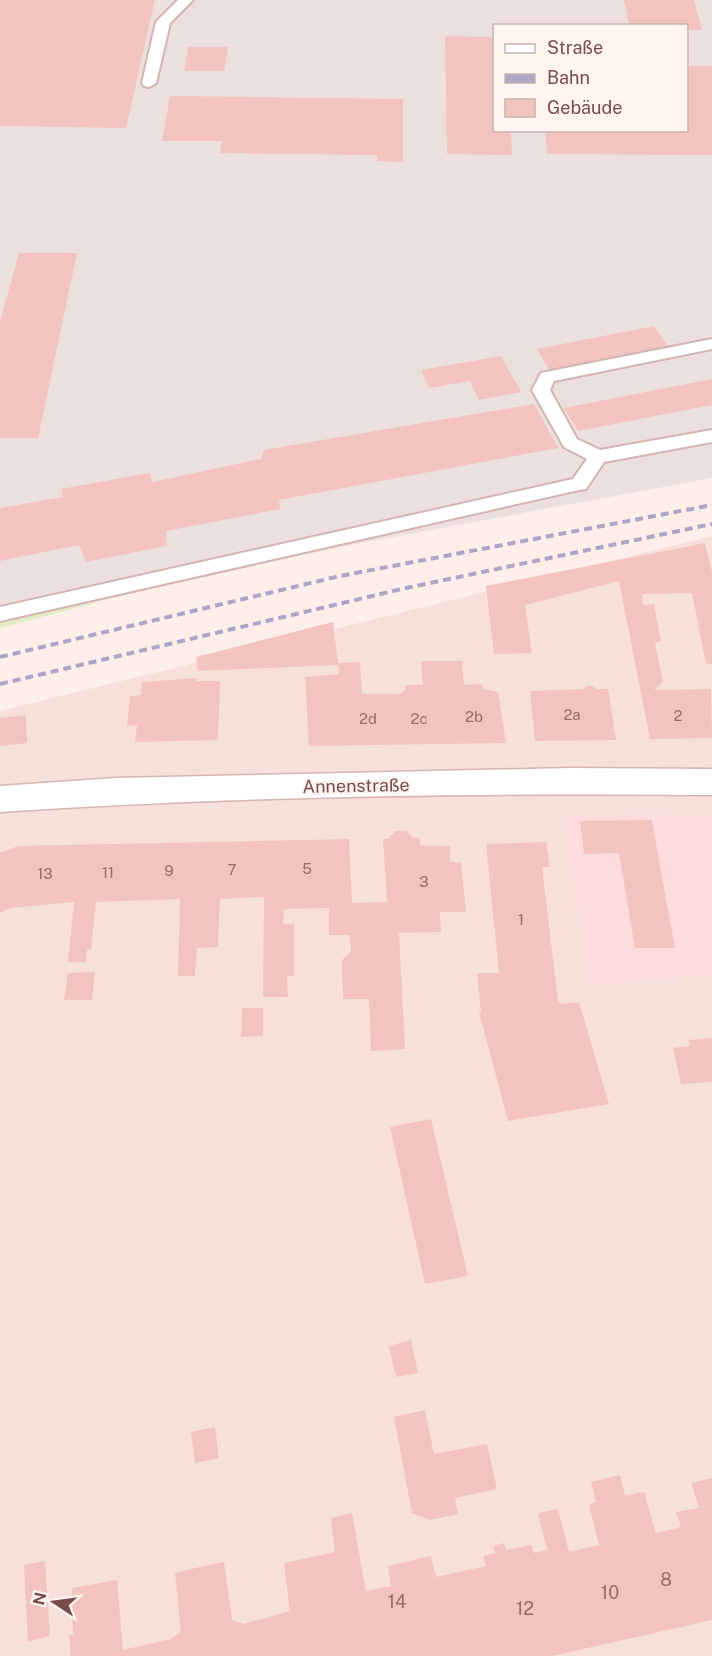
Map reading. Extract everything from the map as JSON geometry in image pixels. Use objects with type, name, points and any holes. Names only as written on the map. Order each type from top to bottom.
[{"type":"main road","name":"Annenstraße","points":[[0,799],[128,790],[571,781],[712,782]]},
{"type":"lane","points":[[149,83],[163,22],[186,0]]},
{"type":"lane","points":[[712,344],[547,377],[541,390],[570,443],[598,457],[712,436]]},
{"type":"lane","points":[[0,614],[579,484],[598,457]]},
{"type":"shaded area","points":[[0,0],[712,0],[712,478],[361,543],[0,620]]},
{"type":"shaded area","points":[[712,536],[712,818],[667,814],[563,815],[712,974],[712,1656],[0,1656],[0,711]]},
{"type":"shaded area","points":[[667,814],[712,818],[712,975],[591,985],[563,815]]},
{"type":"green space","points":[[107,600],[0,628],[0,622]]},
{"type":"building","points":[[0,0],[155,0],[126,128],[0,126]]},
{"type":"building","points":[[624,0],[694,0],[702,30],[688,30],[688,24],[629,24]]},
{"type":"building","points":[[445,36],[493,37],[493,132],[511,132],[512,155],[447,154]]},
{"type":"building","points":[[188,47],[228,47],[224,71],[184,71]]},
{"type":"building","points":[[688,66],[712,66],[712,155],[547,154],[545,132],[688,132]]},
{"type":"building","points":[[170,96],[403,99],[403,162],[377,161],[377,155],[220,153],[222,141],[162,141]]},
{"type":"building","points":[[19,253],[77,253],[38,438],[0,438],[0,321]]},
{"type":"building","points":[[654,326],[669,348],[550,372],[537,349]]},
{"type":"building","points":[[501,356],[521,392],[479,400],[470,381],[429,388],[421,370]]},
{"type":"building","points":[[712,379],[712,405],[578,431],[564,408]]},
{"type":"building","points":[[534,404],[558,448],[279,500],[280,509],[166,531],[167,546],[86,562],[79,545],[0,561],[0,508],[63,497],[61,489],[149,473],[152,482],[261,459],[264,450]]},
{"type":"building","points":[[705,543],[712,572],[712,664],[706,664],[692,593],[642,594],[643,605],[654,604],[661,642],[655,642],[663,682],[654,690],[711,689],[712,738],[650,739],[619,581],[525,605],[532,653],[494,654],[486,586]]},
{"type":"building","points":[[333,622],[338,663],[360,662],[362,694],[400,694],[405,690],[405,685],[423,685],[421,661],[462,661],[464,685],[482,684],[483,689],[498,692],[506,743],[309,746],[305,677],[339,674],[338,665],[198,671],[196,657]]},
{"type":"building","points":[[196,678],[196,681],[220,681],[218,740],[135,742],[137,725],[127,726],[130,696],[141,695],[142,682]]},
{"type":"building","points":[[590,685],[597,689],[608,689],[616,740],[535,741],[530,691],[583,689]]},
{"type":"building","points":[[26,715],[27,743],[0,746],[0,718]]},
{"type":"building","points":[[652,820],[675,948],[635,948],[619,853],[584,854],[580,821]]},
{"type":"building","points":[[395,831],[406,831],[413,838],[419,838],[421,846],[450,846],[450,862],[461,862],[466,912],[440,912],[441,932],[399,933],[405,1049],[371,1051],[369,999],[343,999],[342,960],[351,952],[350,935],[329,935],[329,908],[284,909],[283,924],[294,924],[294,976],[287,976],[288,997],[263,997],[264,897],[220,899],[218,947],[197,948],[195,976],[178,976],[180,899],[96,902],[91,950],[87,950],[86,962],[68,962],[74,902],[10,908],[0,913],[0,853],[18,846],[349,839],[352,903],[387,902],[383,839],[388,839]]},
{"type":"building","points":[[546,842],[550,867],[542,867],[558,1001],[560,1004],[579,1002],[609,1104],[508,1121],[479,1012],[481,1012],[477,973],[499,973],[486,844]]},
{"type":"building","points":[[95,972],[92,1000],[64,1000],[68,973]]},
{"type":"building","points":[[242,1008],[263,1008],[263,1036],[241,1037]]},
{"type":"building","points":[[712,1038],[712,1082],[681,1084],[673,1048],[690,1046],[689,1040]]},
{"type":"building","points":[[431,1119],[468,1276],[425,1284],[390,1127]]},
{"type":"building","points":[[411,1340],[418,1373],[396,1377],[389,1346]]},
{"type":"building","points":[[425,1410],[434,1454],[487,1444],[497,1489],[455,1498],[458,1514],[430,1520],[412,1513],[394,1417]]},
{"type":"building","points":[[215,1427],[219,1458],[195,1463],[191,1432]]},
{"type":"building","points":[[620,1475],[625,1496],[644,1492],[656,1533],[681,1527],[676,1512],[699,1508],[691,1483],[712,1478],[712,1620],[552,1656],[71,1656],[69,1635],[73,1635],[72,1588],[117,1580],[123,1650],[171,1639],[181,1632],[175,1573],[200,1567],[224,1562],[232,1620],[244,1624],[290,1611],[284,1563],[335,1552],[331,1518],[352,1513],[366,1591],[391,1586],[388,1566],[431,1556],[436,1577],[486,1566],[483,1556],[495,1553],[493,1546],[504,1543],[506,1550],[531,1545],[534,1553],[547,1550],[538,1513],[558,1509],[569,1552],[599,1545],[589,1505],[596,1502],[591,1482]]},
{"type":"building","points":[[45,1561],[50,1636],[28,1642],[24,1565]]},
{"type":"railway","points":[[0,657],[340,576],[712,505]]},
{"type":"railway","points":[[0,684],[406,588],[712,524]]}]
